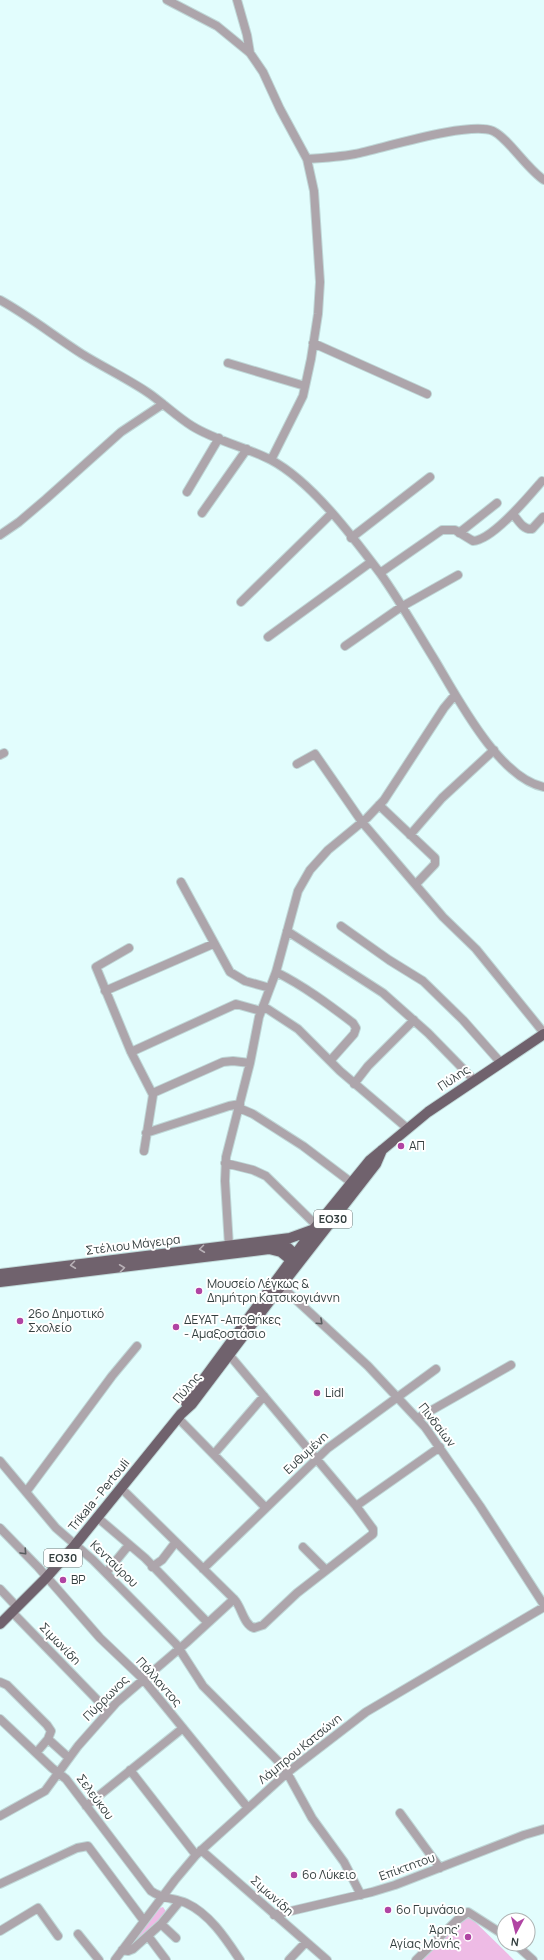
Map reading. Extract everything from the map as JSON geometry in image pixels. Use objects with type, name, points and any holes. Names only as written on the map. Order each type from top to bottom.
[{"type":"main road","name":"Πύλης","points":[[297,1260],[316,1227],[370,1160],[407,1128],[474,1080],[544,1034]]},
{"type":"main road","name":"Πύλης","points":[[180,1416],[187,1401],[227,1353],[297,1260],[376,1164],[382,1150]]},
{"type":"main road","name":"Στέλιου Μάγειρα","points":[[0,1274],[299,1236],[316,1227]]},
{"type":"main road","points":[[269,1240],[284,1244],[297,1260]]},
{"type":"main road","points":[[258,1250],[271,1253],[279,1259],[282,1266],[280,1282]]},
{"type":"main road","name":"Στέλιου Μάγειρα","points":[[0,1282],[258,1250],[275,1250],[297,1260]]},
{"type":"main road","name":"Trikala - Pertouli","points":[[0,1624],[46,1578],[75,1545],[180,1416]]},
{"type":"street","points":[[167,0],[217,26],[250,52],[263,72],[280,109],[307,160],[314,191],[319,263],[318,308],[305,386],[299,406],[271,460]]},
{"type":"street","points":[[236,0],[247,35],[250,52]]},
{"type":"street","points":[[307,160],[344,156],[419,138],[479,130],[493,131],[500,136],[521,159],[544,180]]},
{"type":"street","points":[[0,300],[28,316],[82,354],[148,392],[192,426],[271,460],[299,480],[332,514],[380,573],[402,607],[454,696],[494,750],[517,775],[529,783],[544,787]]},
{"type":"street","points":[[313,343],[426,394]]},
{"type":"street","points":[[228,363],[305,386]]},
{"type":"street","points":[[0,535],[46,499],[120,432],[163,404]]},
{"type":"street","points":[[187,492],[219,438]]},
{"type":"street","points":[[202,513],[247,449]]},
{"type":"street","points":[[351,538],[430,477]]},
{"type":"street","points":[[380,573],[438,532],[448,530],[459,533],[468,539],[477,541],[493,531],[513,514],[542,481]]},
{"type":"street","points":[[459,533],[497,503]]},
{"type":"street","points":[[241,602],[332,514]]},
{"type":"street","points":[[513,514],[525,528],[528,529],[532,529],[543,517]]},
{"type":"street","points":[[268,637],[371,562]]},
{"type":"street","points":[[344,646],[402,607],[458,575]]},
{"type":"street","points":[[229,1246],[225,1163],[240,1106],[262,1008],[276,972],[297,894],[310,870],[336,842],[362,822],[379,805],[444,708],[454,696]]},
{"type":"street","points":[[410,835],[442,798],[494,750]]},
{"type":"street","points":[[297,764],[315,754],[362,822],[443,917],[476,949],[544,1034]]},
{"type":"street","points":[[379,805],[435,858],[436,862],[432,868],[416,884]]},
{"type":"street","points":[[181,882],[225,966],[234,976],[270,988]]},
{"type":"street","points":[[341,926],[389,960],[423,981],[463,1020],[501,1062]]},
{"type":"street","points":[[287,931],[370,984],[414,1020],[455,1059],[474,1080]]},
{"type":"street","points":[[105,991],[213,944]]},
{"type":"street","points":[[129,948],[96,967],[131,1052],[148,1086],[153,1092],[153,1101],[144,1150]]},
{"type":"street","points":[[276,972],[292,980],[353,1023],[356,1028],[354,1034],[330,1061]]},
{"type":"street","points":[[131,1052],[231,1006],[244,1005],[262,1008],[298,1029],[354,1084],[407,1128]]},
{"type":"street","points":[[354,1084],[368,1066],[414,1020]]},
{"type":"street","points":[[153,1092],[223,1062],[233,1061],[250,1063]]},
{"type":"street","points":[[146,1133],[229,1106],[240,1106],[303,1146],[352,1183]]},
{"type":"street","points":[[225,1163],[266,1176],[316,1227]]},
{"type":"street","name":"Πινδαίων","points":[[280,1282],[418,1418],[440,1447],[544,1606]]},
{"type":"street","points":[[26,1492],[112,1376],[137,1346]]},
{"type":"street","points":[[122,1489],[234,1599],[239,1605],[246,1623],[256,1628],[263,1625],[284,1604],[374,1533],[373,1529],[356,1506],[227,1353]]},
{"type":"street","points":[[418,1418],[511,1366]]},
{"type":"street","name":"Ευθυμένη","points":[[203,1569],[316,1458],[337,1440],[436,1369]]},
{"type":"street","points":[[214,1454],[264,1396]]},
{"type":"street","points":[[180,1416],[266,1508]]},
{"type":"street","points":[[356,1506],[440,1447]]},
{"type":"street","name":"Κενταύρου","points":[[0,1462],[56,1528],[106,1573],[180,1648],[203,1686],[288,1772],[312,1818],[344,1862],[361,1895]]},
{"type":"street","points":[[98,1518],[152,1567],[208,1623]]},
{"type":"street","name":"Πάλλαντος","points":[[0,1528],[100,1638],[143,1679],[248,1808]]},
{"type":"street","points":[[152,1567],[162,1560],[175,1542]]},
{"type":"street","points":[[106,1573],[128,1546]]},
{"type":"street","points":[[303,1546],[326,1570]]},
{"type":"street","name":"Σιμωνίδη","points":[[0,1589],[14,1609],[108,1711]]},
{"type":"street","name":"Πύρρωνος","points":[[0,1816],[44,1792],[69,1758],[108,1711],[234,1599]]},
{"type":"street","name":"Λάμπρου Κατσώνη","points":[[115,1960],[198,1852],[288,1772],[366,1712],[544,1606]]},
{"type":"street","points":[[0,1682],[7,1685],[47,1725],[50,1731],[48,1739],[36,1753]]},
{"type":"street","name":"Σελεύκου","points":[[0,1719],[66,1779],[151,1891],[162,1897]]},
{"type":"street","points":[[86,1806],[183,1728]]},
{"type":"street","points":[[48,1739],[69,1758]]},
{"type":"street","name":"Σιμωνίδη","points":[[130,1770],[198,1852],[327,1960]]},
{"type":"street","points":[[400,1813],[440,1868]]},
{"type":"street","name":"Επίκτητου","points":[[274,1915],[361,1895],[418,1877],[524,1835],[544,1829]]},
{"type":"street","points":[[0,1884],[77,1848],[88,1846],[144,1921]]},
{"type":"street","points":[[162,1897],[180,1901],[194,1907],[206,1917],[228,1941],[240,1960]]},
{"type":"street","points":[[122,1950],[131,1950],[148,1936],[161,1924],[180,1901]]},
{"type":"street","points":[[0,1931],[38,1908],[58,1936]]},
{"type":"street","points":[[416,1960],[456,1921],[468,1912],[496,1930]]},
{"type":"street","points":[[161,1924],[176,1938]]},
{"type":"street","points":[[78,1934],[99,1960]]},
{"type":"street","points":[[148,1936],[166,1960]]},
{"type":"street","points":[[289,1960],[306,1942]]},
{"type":"street","points":[[524,1952],[533,1960]]},
{"type":"shaded area","points":[[163,1907],[167,1913],[130,1946],[160,1908]]},
{"type":"shaded area","name":"Άρης' Αγίας Μονής","points":[[468,1915],[496,1942],[496,1952],[506,1952],[514,1960],[422,1960]]},
{"type":"place","name":"ΑΠ","points":[[401,1146]]},
{"type":"place","name":"Μουσείο Λέγκως & Δημήτρη Κατσικογιάννη","points":[[199,1291]]},
{"type":"place","name":"26ο Δημοτικό Σχολείο","points":[[20,1321]]},
{"type":"place","name":"ΔΕΥΑΤ -Αποθήκες - Αμαξοστάσιο","points":[[176,1327]]},
{"type":"place","name":"Lidl","points":[[317,1393]]},
{"type":"place","name":"BP","points":[[63,1580]]},
{"type":"place","name":"6ο Λύκειο","points":[[294,1875]]},
{"type":"place","name":"6ο Γυμνάσιο","points":[[388,1910]]},
{"type":"place","name":"Άρης' Αγίας Μονής","points":[[468,1937]]}]
